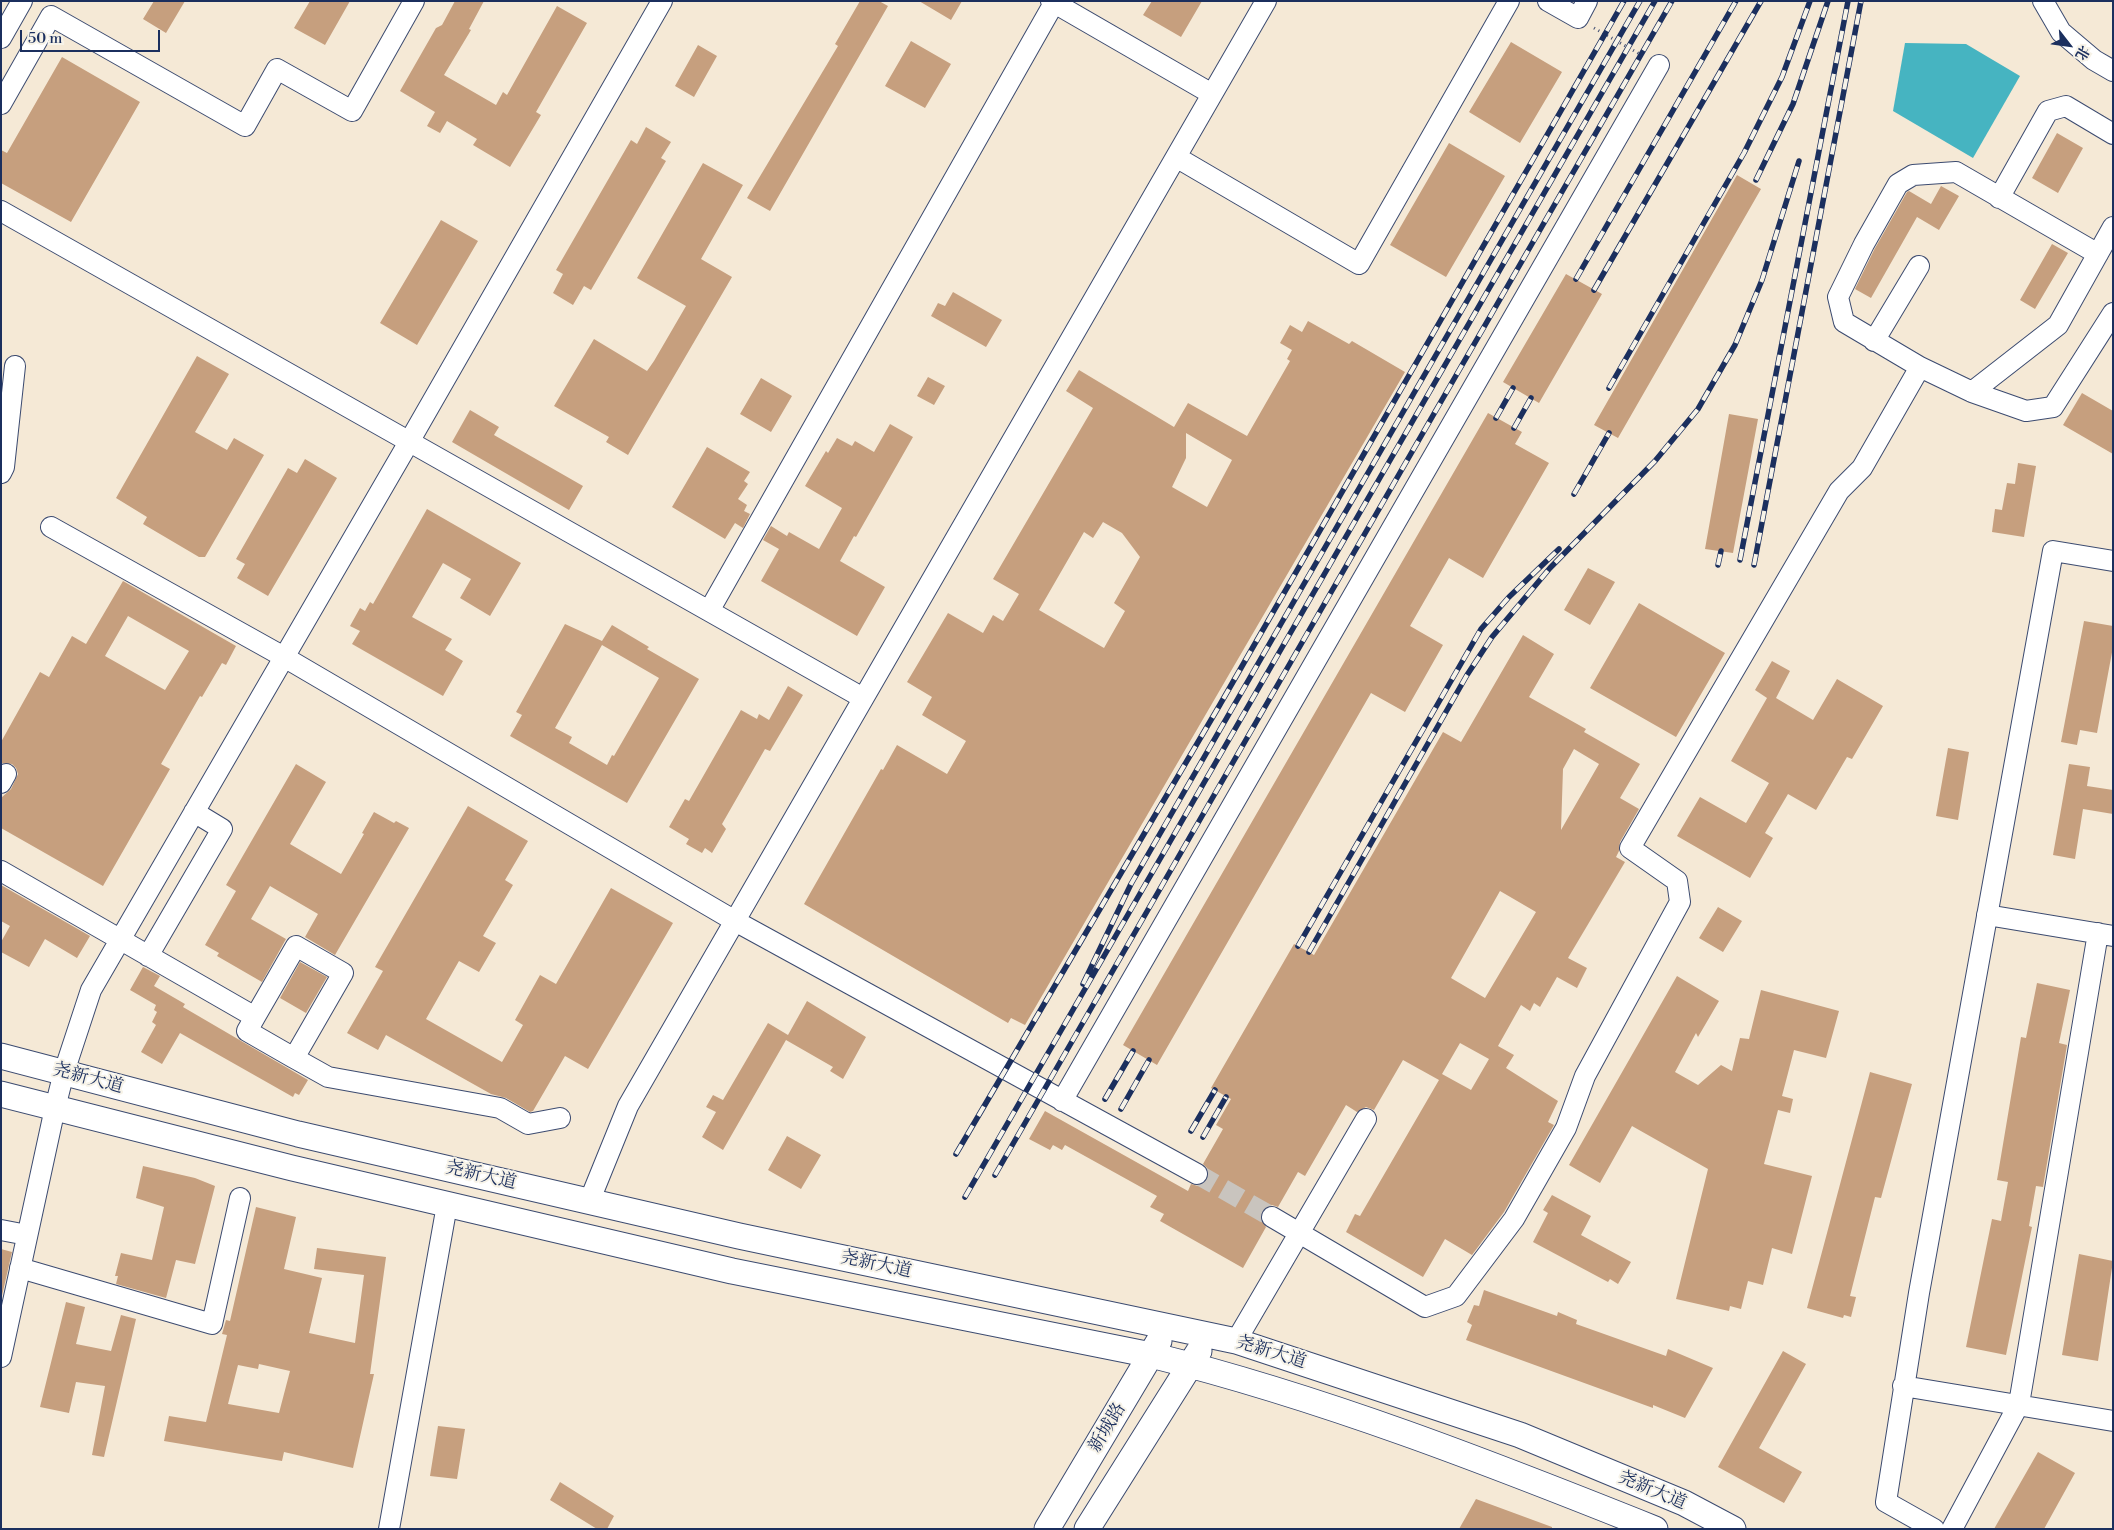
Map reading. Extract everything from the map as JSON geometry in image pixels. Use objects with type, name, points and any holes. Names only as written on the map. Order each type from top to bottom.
[{"type":"main road","name":"尧新大道","points":[[1,1056],[298,1134],[589,1202],[748,1238],[1236,1341],[1520,1435],[1684,1504],[1733,1529]]},
{"type":"main road","name":"尧新大道","points":[[1,1094],[292,1168],[732,1271],[1151,1355],[1191,1365],[1348,1413],[1517,1474],[1656,1529]]},
{"type":"main road","name":"新城路","points":[[1047,1529],[1167,1326]]},
{"type":"main road","name":"新城路","points":[[1087,1529],[1209,1336]]},
{"type":"lane","points":[[1,38],[22,1]]},
{"type":"lane","points":[[1,104],[50,16],[245,126],[277,69],[352,111],[414,1]]},
{"type":"lane","points":[[1,1357],[55,1108],[64,1072],[91,990],[410,442],[662,1]]},
{"type":"lane","points":[[589,1202],[628,1106],[1266,1]]},
{"type":"lane","points":[[1176,157],[1358,264],[1509,1]]},
{"type":"lane","points":[[1548,1],[1582,10]]},
{"type":"lane","points":[[2043,1],[2061,32],[2094,60],[2113,71]]},
{"type":"lane","points":[[708,611],[1052,2],[1212,94]]},
{"type":"lane","points":[[1062,1101],[1659,65]]},
{"type":"lane","points":[[1999,198],[2048,111],[2066,106],[2113,134]]},
{"type":"lane","points":[[2098,254],[1956,172],[1913,175],[1898,184],[1864,244],[1838,297],[1844,322],[1874,341],[1920,367],[1972,392],[2026,411],[2053,407],[2113,313]]},
{"type":"lane","points":[[1,211],[863,698]]},
{"type":"lane","points":[[1972,392],[2058,325],[2113,227]]},
{"type":"lane","points":[[1874,341],[1919,266]]},
{"type":"lane","points":[[1,473],[4,467],[15,366]]},
{"type":"lane","points":[[1272,1217],[1425,1307],[1456,1296],[1514,1219],[1566,1128],[1585,1076],[1680,902],[1677,881],[1630,848],[1839,491],[1862,468],[1920,367]]},
{"type":"lane","points":[[51,527],[284,657],[735,921],[1197,1174]]},
{"type":"lane","points":[[1934,1529],[1912,1523],[1886,1502],[1903,1386],[2053,551],[2113,561]]},
{"type":"lane","points":[[148,956],[222,829],[194,812]]},
{"type":"lane","points":[[1,871],[254,1017]]},
{"type":"lane","points":[[1952,1529],[2019,1404],[2105,934],[1987,915]]},
{"type":"lane","points":[[294,1058],[343,973],[296,946],[247,1031],[294,1058],[328,1077],[500,1108],[528,1124],[560,1118]]},
{"type":"lane","points":[[1236,1341],[1366,1119]]},
{"type":"lane","points":[[20,1268],[212,1324],[240,1198]]},
{"type":"lane","points":[[389,1529],[447,1205]]},
{"type":"lane","points":[[1,1230],[28,1235]]},
{"type":"lane","points":[[1903,1386],[2113,1421]]},
{"type":"path","points":[[1582,10],[1659,65]]},
{"type":"water","points":[[1905,43],[1966,44],[2020,76],[1973,158],[1893,111]]},
{"type":"building","points":[[154,1],[185,1],[166,33],[143,19]]},
{"type":"building","points":[[310,1],[350,1],[325,45],[294,28]]},
{"type":"building","points":[[455,1],[484,1],[469,29],[471,30],[444,75],[496,105],[503,92],[507,95],[557,6],[587,23],[536,112],[541,115],[510,167],[473,145],[477,139],[447,121],[440,133],[427,126],[435,112],[400,91],[436,28],[442,25]]},
{"type":"building","points":[[860,1],[879,1],[888,6],[770,211],[747,198],[838,46],[835,44]]},
{"type":"building","points":[[919,1],[962,1],[951,20]]},
{"type":"building","points":[[1152,1],[1202,1],[1181,37],[1143,15]]},
{"type":"building","points":[[911,41],[951,64],[925,108],[885,86]]},
{"type":"building","points":[[1511,42],[1562,72],[1520,143],[1469,112]]},
{"type":"building","points":[[698,45],[717,56],[694,97],[675,86]]},
{"type":"building","points":[[62,57],[140,102],[71,222],[1,183],[1,150],[7,153]]},
{"type":"building","points":[[646,127],[671,142],[661,158],[666,161],[591,290],[584,286],[573,305],[553,293],[563,274],[556,270],[631,140],[637,144]]},
{"type":"building","points":[[2057,133],[2083,148],[2058,193],[2032,178]]},
{"type":"building","points":[[1449,143],[1505,176],[1446,277],[1390,245]]},
{"type":"building","points":[[703,163],[743,185],[701,259],[732,277],[628,455],[606,442],[609,437],[554,406],[594,339],[647,371],[654,361],[686,306],[637,278]]},
{"type":"building","points":[[1737,175],[1761,189],[1618,438],[1594,425]]},
{"type":"building","points":[[1941,186],[1959,196],[1939,230],[1917,217],[1871,298],[1855,289],[1874,250],[1907,192],[1909,191],[1931,204]]},
{"type":"building","points":[[441,220],[478,241],[417,345],[380,323]]},
{"type":"building","points":[[2052,244],[2068,253],[2035,309],[2020,300]]},
{"type":"building","points":[[1566,274],[1602,294],[1539,403],[1503,382]]},
{"type":"building","points":[[953,292],[1002,320],[986,347],[931,316],[938,303],[945,306]]},
{"type":"building","points":[[1308,321],[1349,344],[1352,341],[1405,372],[1025,1025],[1011,1018],[1008,1023],[804,904],[881,769],[883,770],[897,745],[947,774],[966,741],[922,715],[932,697],[907,682],[948,613],[983,633],[993,615],[1003,621],[1019,594],[993,579],[1093,408],[1066,391],[1079,370],[1174,427],[1188,403],[1247,436],[1290,361],[1287,359],[1292,350],[1280,343],[1290,325],[1302,332]],"holes":[[[1186,433],[1232,460],[1207,507],[1172,487],[1186,458]],[[1103,522],[1122,533],[1140,557],[1114,603],[1125,611],[1104,648],[1039,610],[1084,532],[1093,538]]]},
{"type":"building","points":[[197,356],[229,374],[195,432],[227,450],[234,438],[264,455],[205,557],[199,557],[143,524],[147,517],[116,498]]},
{"type":"building","points":[[928,377],[945,386],[934,405],[917,396]]},
{"type":"building","points":[[761,378],[792,396],[771,432],[740,414]]},
{"type":"building","points":[[2082,393],[2113,411],[2113,454],[2063,425]]},
{"type":"building","points":[[470,410],[499,427],[494,435],[583,486],[569,510],[452,442]]},
{"type":"building","points":[[1488,413],[1522,432],[1515,444],[1549,463],[1483,578],[1449,558],[1410,626],[1443,645],[1405,712],[1371,693],[1157,1065],[1123,1045]]},
{"type":"building","points":[[1729,414],[1758,419],[1733,553],[1705,549]]},
{"type":"building","points":[[890,424],[913,437],[856,537],[854,536],[840,561],[885,587],[857,636],[761,581],[779,549],[763,540],[771,526],[787,536],[789,532],[819,549],[842,508],[805,486],[826,451],[828,453],[837,438],[852,446],[855,441],[874,452]]},
{"type":"building","points":[[707,447],[750,472],[744,481],[748,484],[738,499],[747,505],[744,511],[750,514],[743,528],[735,523],[725,539],[672,507]]},
{"type":"building","points":[[305,459],[337,478],[268,596],[237,578],[245,564],[236,559],[288,468],[297,473]]},
{"type":"building","points":[[2018,463],[2036,466],[2024,537],[1992,532],[1995,509],[2002,510],[2007,483],[2015,484]]},
{"type":"building","points":[[427,509],[521,563],[490,616],[460,598],[471,579],[443,563],[412,617],[452,639],[445,650],[463,661],[443,696],[352,644],[360,631],[350,626],[360,608],[365,611],[370,602],[373,604]]},
{"type":"building","points":[[1588,568],[1615,582],[1590,625],[1564,610]]},
{"type":"building","points":[[123,581],[236,646],[226,665],[222,663],[202,697],[200,696],[161,764],[170,769],[103,886],[1,828],[1,798],[11,789],[18,774],[12,764],[1,763],[1,742],[40,672],[49,677],[72,636],[86,644]],"holes":[[[128,616],[189,651],[165,690],[105,656]]]},
{"type":"building","points":[[1639,603],[1725,653],[1676,737],[1590,688]]},
{"type":"building","points":[[2084,621],[2113,626],[2113,647],[2097,733],[2080,730],[2077,745],[2061,742]]},
{"type":"building","points":[[565,624],[602,641],[612,625],[649,647],[647,649],[699,679],[627,803],[510,736],[522,715],[516,712]],"holes":[[[602,645],[659,678],[607,765],[569,743],[572,737],[555,728]]]},
{"type":"building","points":[[1523,635],[1554,654],[1529,697],[1586,729],[1584,732],[1640,764],[1620,798],[1639,809],[1620,842],[1616,857],[1625,862],[1568,958],[1587,968],[1577,988],[1557,977],[1540,1007],[1534,1003],[1530,1011],[1521,1005],[1498,1046],[1514,1055],[1506,1068],[1558,1101],[1548,1122],[1554,1125],[1504,1212],[1472,1255],[1445,1239],[1423,1277],[1346,1232],[1355,1214],[1360,1216],[1439,1080],[1403,1060],[1374,1110],[1366,1107],[1357,1112],[1346,1105],[1305,1176],[1298,1172],[1278,1207],[1272,1205],[1262,1211],[1260,1217],[1266,1227],[1243,1268],[1160,1221],[1164,1214],[1150,1207],[1157,1196],[1065,1145],[1062,1150],[1053,1145],[1050,1150],[1029,1139],[1045,1111],[1188,1191],[1191,1184],[1198,1186],[1204,1184],[1209,1174],[1203,1164],[1223,1129],[1216,1125],[1231,1099],[1211,1088],[1294,944],[1314,955],[1443,732],[1461,742]],"holes":[[[1574,749],[1599,764],[1561,830],[1563,769]],[[1500,891],[1536,912],[1485,998],[1451,978]],[[1460,1043],[1489,1059],[1471,1090],[1442,1074]]]},
{"type":"building","points":[[1772,661],[1790,671],[1776,698],[1813,720],[1837,679],[1883,706],[1852,759],[1847,757],[1816,810],[1788,794],[1765,833],[1773,838],[1750,878],[1677,836],[1700,797],[1746,823],[1769,783],[1731,761],[1767,698],[1755,690]]},
{"type":"building","points":[[788,686],[803,695],[770,751],[765,749],[722,824],[726,829],[712,853],[705,848],[702,853],[686,844],[689,839],[669,827],[685,799],[689,801],[741,710],[757,719],[759,714],[769,720]]},
{"type":"building","points":[[1948,748],[1969,752],[1958,820],[1936,816]]},
{"type":"building","points":[[296,764],[326,782],[290,844],[341,874],[364,834],[362,833],[374,812],[394,823],[396,821],[409,828],[335,955],[305,937],[318,914],[270,886],[251,919],[286,939],[262,982],[217,956],[219,953],[205,945],[236,891],[226,885]]},
{"type":"building","points":[[2069,764],[2090,767],[2087,786],[2113,790],[2113,814],[2083,809],[2075,859],[2053,855]]},
{"type":"building","points":[[468,806],[528,841],[505,880],[513,885],[483,936],[496,943],[479,972],[459,961],[426,1019],[502,1062],[523,1025],[515,1020],[540,975],[556,984],[611,888],[673,923],[588,1069],[565,1056],[533,1111],[530,1112],[506,1098],[491,1094],[386,1035],[378,1050],[347,1033],[383,971],[375,967]]},
{"type":"building","points":[[1,885],[90,936],[77,958],[45,939],[29,967],[1,952],[1,942],[10,926],[1,921]]},
{"type":"building","points":[[1718,907],[1742,921],[1723,952],[1699,938]]},
{"type":"building","points":[[300,962],[327,977],[306,1013],[280,998]]},
{"type":"building","points":[[143,967],[160,976],[154,986],[185,1004],[183,1007],[308,1080],[299,1095],[295,1093],[293,1097],[180,1033],[162,1064],[141,1052],[156,1025],[152,1022],[157,1012],[154,1010],[156,1005],[130,990]]},
{"type":"building","points":[[1677,976],[1719,1001],[1698,1037],[1696,1033],[1675,1072],[1698,1085],[1721,1065],[1732,1071],[1740,1038],[1749,1039],[1761,990],[1839,1011],[1826,1058],[1794,1050],[1782,1096],[1793,1099],[1790,1113],[1778,1110],[1764,1164],[1812,1176],[1792,1254],[1772,1248],[1763,1285],[1748,1281],[1741,1309],[1730,1306],[1729,1311],[1676,1299],[1708,1169],[1632,1126],[1600,1183],[1569,1165]]},
{"type":"building","points":[[2037,983],[2070,990],[2059,1043],[2067,1045],[2043,1187],[2036,1186],[2029,1226],[2032,1227],[2006,1355],[1966,1347],[1992,1219],[2001,1221],[2008,1182],[1997,1180],[2021,1037],[2026,1038]]},
{"type":"building","points":[[807,1001],[866,1037],[843,1079],[830,1071],[833,1067],[786,1040],[723,1150],[702,1137],[716,1112],[706,1107],[713,1095],[723,1100],[768,1023],[788,1035]]},
{"type":"building","points":[[1870,1072],[1912,1084],[1881,1198],[1875,1197],[1850,1296],[1856,1297],[1851,1317],[1844,1315],[1843,1318],[1807,1308]]},
{"type":"building","points":[[787,1136],[821,1155],[801,1189],[768,1170]]},
{"type":"building","points":[[143,1166],[195,1178],[215,1186],[195,1264],[176,1260],[166,1298],[116,1284],[118,1276],[115,1276],[121,1253],[152,1260],[164,1207],[136,1198]]},
{"type":"building","points":[[1552,1195],[1591,1216],[1581,1235],[1631,1262],[1618,1284],[1610,1279],[1608,1282],[1533,1242],[1548,1213],[1543,1210]]},
{"type":"building","points":[[256,1207],[296,1217],[284,1269],[322,1278],[309,1333],[355,1343],[364,1275],[314,1269],[317,1248],[386,1257],[370,1374],[374,1374],[353,1468],[284,1452],[282,1461],[164,1441],[169,1416],[206,1422],[227,1335],[222,1334],[226,1320],[230,1321]],"holes":[[[259,1364],[290,1371],[279,1413],[228,1404],[238,1365],[258,1369]]]},
{"type":"building","points":[[1,1249],[12,1252],[1,1300]]},
{"type":"building","points":[[2079,1254],[2113,1261],[2098,1361],[2062,1355]]},
{"type":"building","points":[[1484,1290],[1557,1316],[1558,1312],[1577,1320],[1576,1324],[1666,1356],[1668,1349],[1713,1368],[1685,1418],[1653,1405],[1653,1408],[1466,1340],[1472,1325],[1467,1322],[1474,1305],[1479,1306]]},
{"type":"building","points":[[66,1302],[85,1307],[76,1344],[111,1351],[121,1315],[136,1319],[104,1457],[92,1455],[105,1386],[76,1382],[69,1413],[40,1407]]},
{"type":"building","points":[[1783,1351],[1806,1364],[1759,1448],[1802,1472],[1784,1503],[1718,1467]]},
{"type":"building","points":[[438,1426],[465,1429],[457,1479],[430,1476]]},
{"type":"building","points":[[2038,1452],[2075,1473],[2044,1529],[1994,1529]]},
{"type":"building","points":[[560,1482],[614,1516],[607,1529],[597,1529],[550,1500]]},
{"type":"building","points":[[1476,1499],[1552,1527],[1552,1529],[1459,1529]]},
{"type":"tunnel","points":[[1197,1174],[1272,1217]]},
{"type":"railway","points":[[956,1154],[1218,708],[1624,1]]},
{"type":"railway","points":[[1083,984],[1131,884],[1640,1]]},
{"type":"railway","points":[[965,1197],[1655,1]]},
{"type":"railway","points":[[995,1175],[1672,1]]},
{"type":"railway","points":[[1576,279],[1736,1]]},
{"type":"railway","points":[[1594,290],[1761,1]]},
{"type":"railway","points":[[1609,388],[1744,153],[1782,77],[1810,1]]},
{"type":"railway","points":[[1756,180],[1793,104],[1828,1]]},
{"type":"railway","points":[[1740,560],[1848,1]]},
{"type":"railway","points":[[1754,565],[1861,1]]},
{"type":"railway","points":[[1309,952],[1467,675],[1492,637],[1550,568],[1655,461],[1698,409],[1735,345],[1762,280],[1799,161]]},
{"type":"railway","points":[[1496,418],[1513,388]]},
{"type":"railway","points":[[1514,428],[1531,398]]},
{"type":"railway","points":[[1574,494],[1609,433]]},
{"type":"railway","points":[[1298,946],[1481,629],[1509,597],[1559,549]]},
{"type":"railway","points":[[1718,565],[1721,551]]},
{"type":"railway","points":[[1105,1099],[1133,1051]]},
{"type":"railway","points":[[1121,1109],[1149,1060]]},
{"type":"railway","points":[[1191,1131],[1215,1090]]},
{"type":"railway","points":[[1203,1137],[1226,1097]]}]
